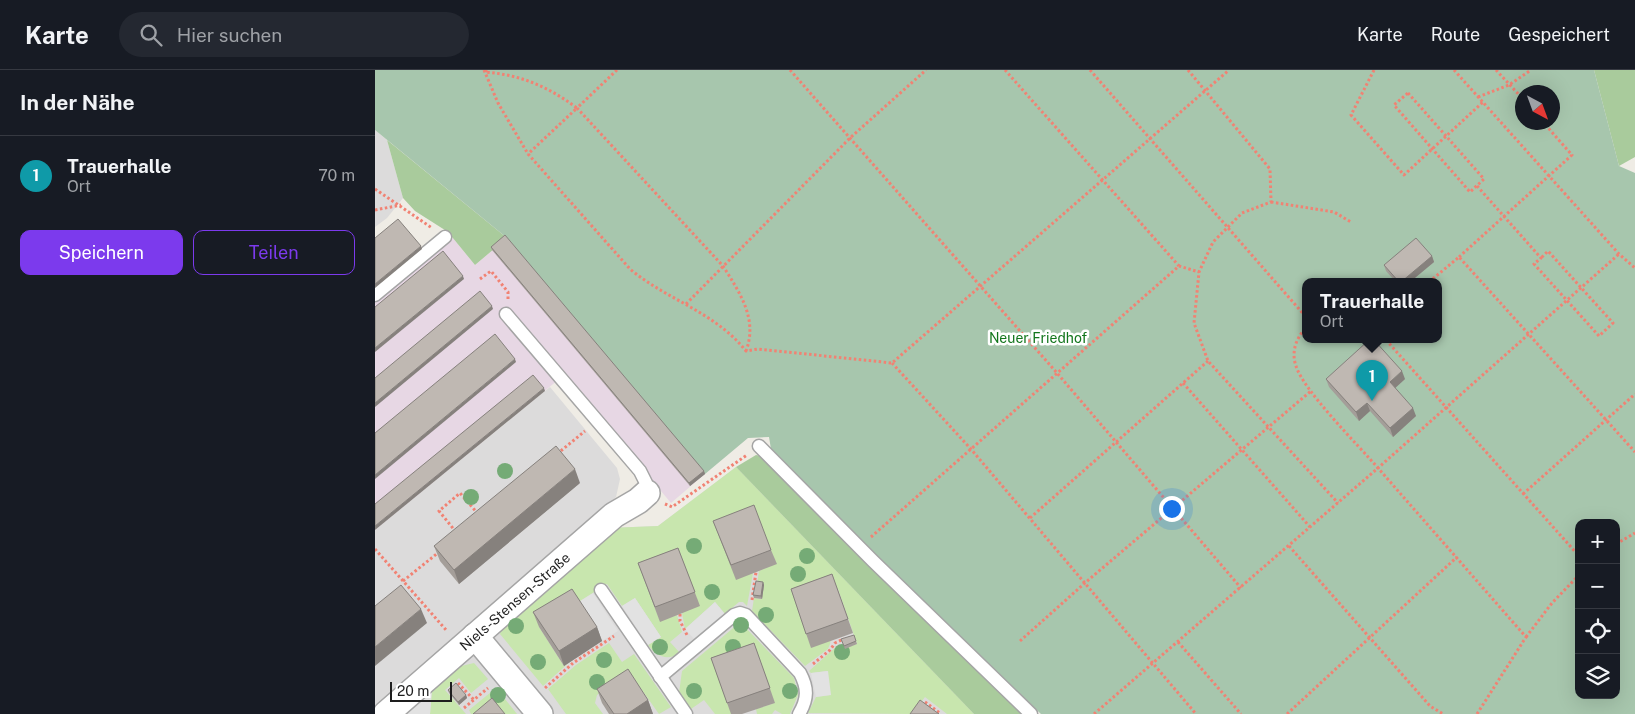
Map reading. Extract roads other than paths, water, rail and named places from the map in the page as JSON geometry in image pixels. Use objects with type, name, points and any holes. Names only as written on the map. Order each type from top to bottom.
[{"type":"street","name":"Niels-Stensen-Straße","points":[[385,714],[614,515],[647,494]]},
{"type":"street","points":[[468,642],[506,673],[535,707]]},
{"type":"lane","points":[[375,295],[445,237]]},
{"type":"lane","points":[[506,314],[640,471],[646,483],[647,494]]},
{"type":"lane","points":[[759,446],[873,561],[1031,714]]},
{"type":"lane","points":[[601,590],[685,714]]},
{"type":"lane","points":[[660,677],[734,615],[740,613],[746,615],[800,673],[806,684],[807,695],[799,714]]},
{"type":"place","name":"Trauerhalle","points":[[1372,401]]},
{"type":"park label","name":"Neuer Friedhof","points":[[1038,338]]}]
